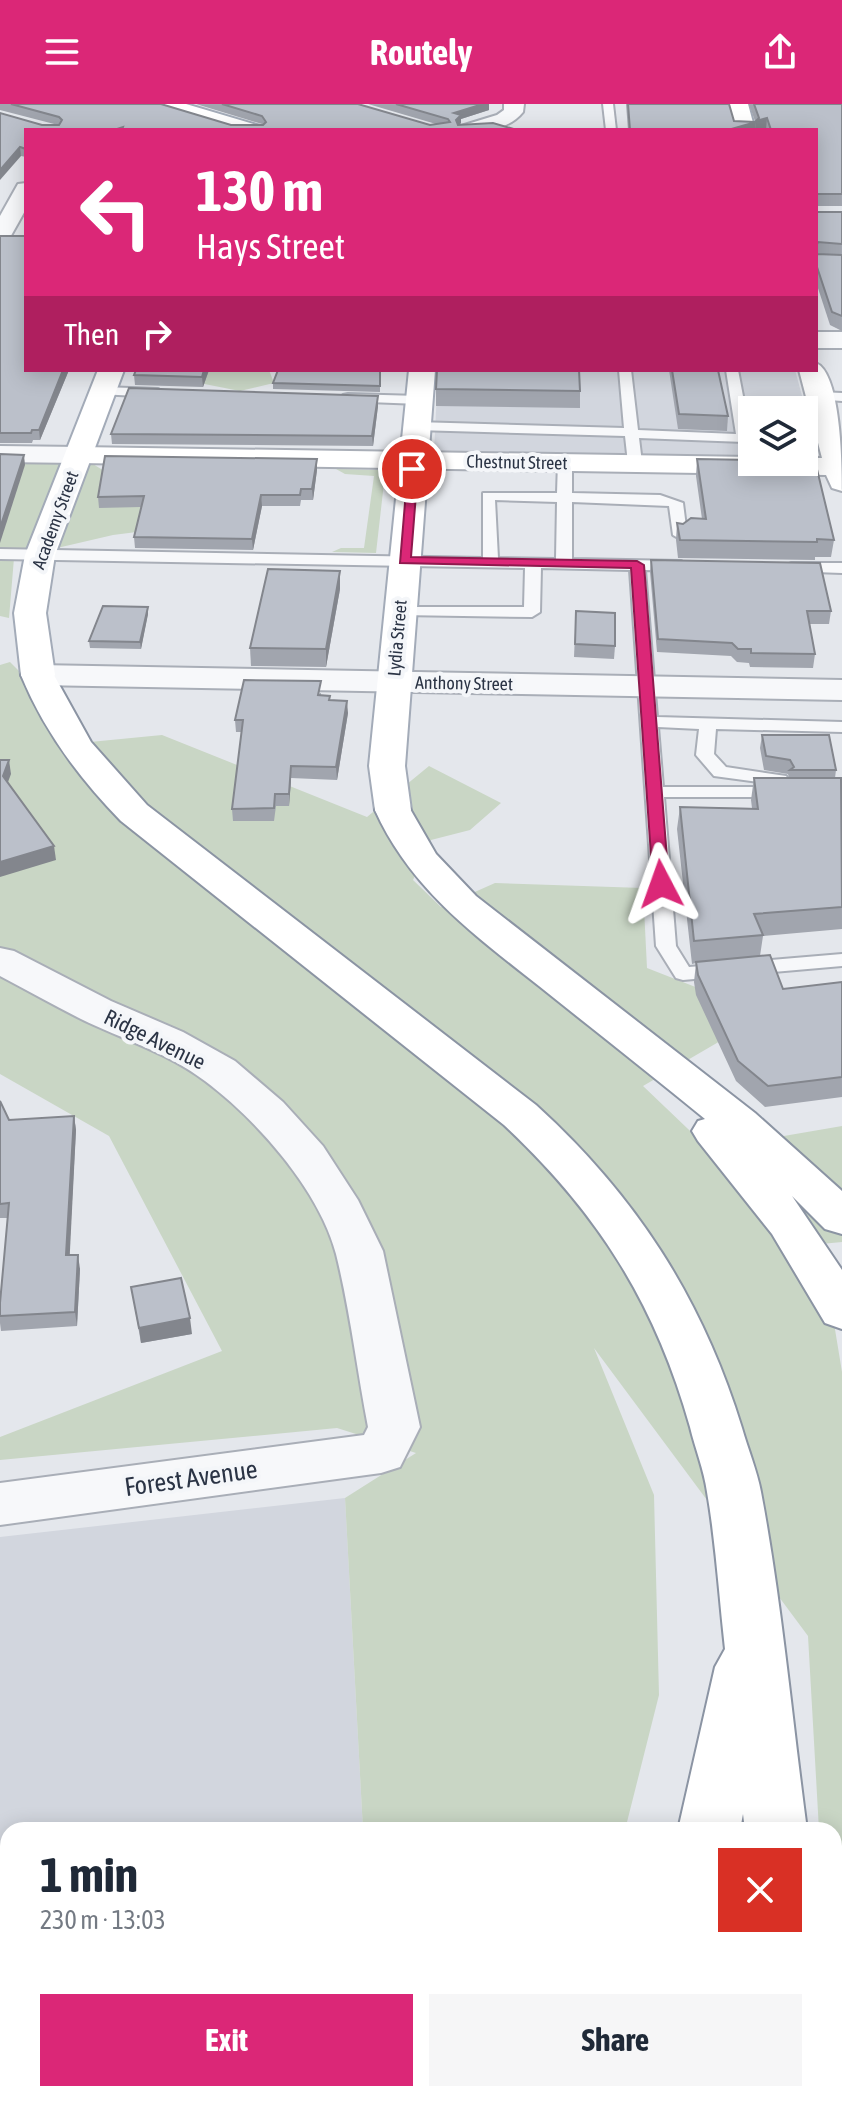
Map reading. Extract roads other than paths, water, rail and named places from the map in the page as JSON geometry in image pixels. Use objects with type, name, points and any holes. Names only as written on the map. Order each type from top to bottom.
[{"type":"main road","points":[[165,104],[246,128]]},
{"type":"main road","points":[[738,104],[744,128]]},
{"type":"main road","name":"Lydia Street","points":[[422,372],[387,766],[393,810],[414,854],[431,876],[649,1055]]},
{"type":"main road","name":"Academy Street","points":[[107,380],[40,555],[30,613],[38,675],[48,701],[75,747],[134,813],[520,1115],[560,1152],[625,1230],[677,1321],[718,1428],[734,1490],[744,1556],[750,1633]]},
{"type":"main road","points":[[824,388],[839,460]]},
{"type":"main road","name":"Chestnut Street","points":[[79,455],[635,463],[839,460]]},
{"type":"main road","points":[[649,1055],[779,1158],[842,1218]]},
{"type":"main road","points":[[649,1055],[789,1223],[842,1311]]},
{"type":"main road","points":[[711,1822],[750,1633]]},
{"type":"main road","points":[[750,1633],[775,1822]]},
{"type":"street","points":[[475,128],[504,119],[513,112],[510,105]]},
{"type":"street","points":[[0,236],[24,193]]},
{"type":"street","points":[[818,340],[842,340]]},
{"type":"street","name":"Chestnut Street","points":[[0,454],[79,455]]},
{"type":"street","name":"Anthony Street","points":[[38,675],[842,690]]},
{"type":"street","name":"Ridge Avenue","points":[[0,960],[96,1010],[168,1041],[220,1071],[267,1112],[307,1157],[335,1200],[359,1251],[394,1427],[381,1453]]},
{"type":"street","name":"Forest Avenue","points":[[0,1504],[381,1453]]},
{"type":"lane","points":[[608,104],[611,128]]},
{"type":"lane","points":[[625,372],[635,463]]},
{"type":"lane","points":[[336,398],[417,413],[607,429],[653,436],[744,438],[732,372]]},
{"type":"lane","points":[[107,380],[167,393]]},
{"type":"lane","points":[[564,563],[565,462]]},
{"type":"lane","points":[[0,554],[693,566],[681,540],[676,503],[660,499],[564,497],[488,496],[491,562]]},
{"type":"lane","points":[[400,610],[532,612],[533,563]]},
{"type":"lane","points":[[637,565],[666,946],[683,974],[842,960]]},
{"type":"lane","points":[[779,567],[842,568]]},
{"type":"lane","points":[[648,722],[842,727]]},
{"type":"lane","points":[[708,724],[705,755],[720,772],[771,780],[842,780]]},
{"type":"lane","points":[[654,792],[842,792]]}]
